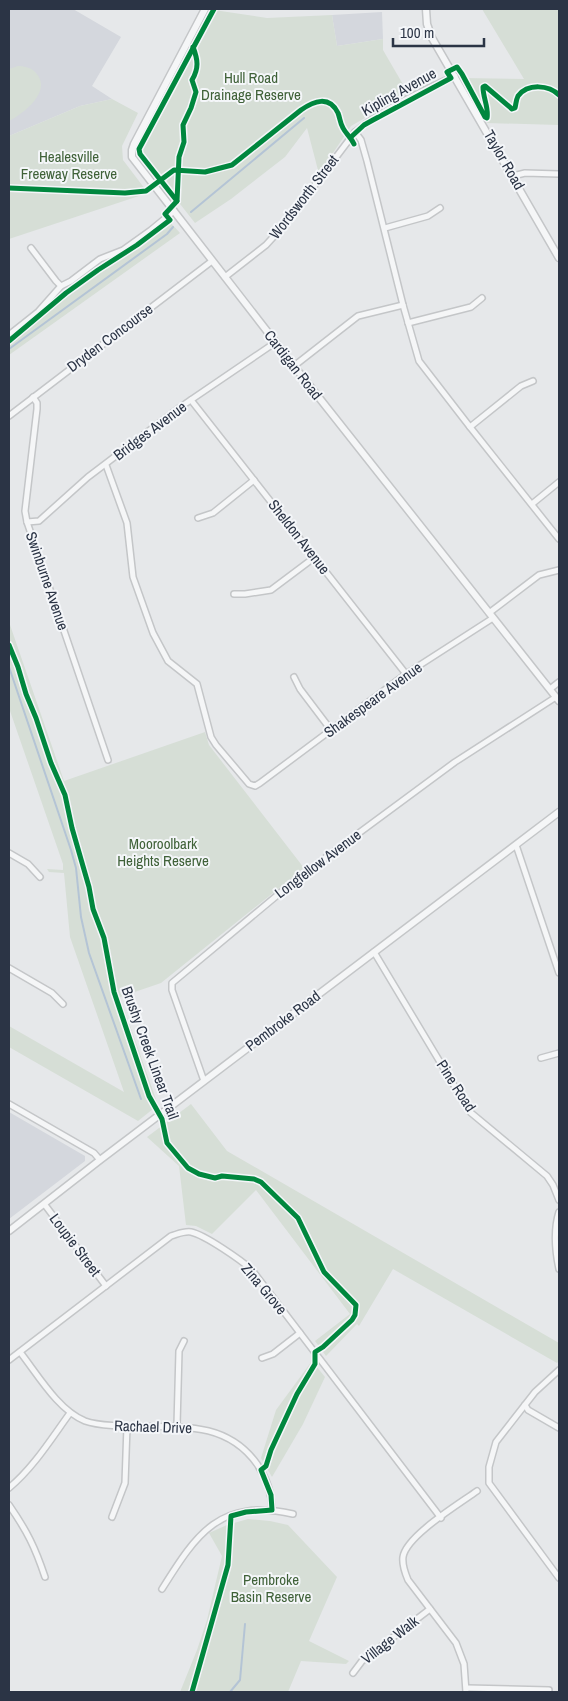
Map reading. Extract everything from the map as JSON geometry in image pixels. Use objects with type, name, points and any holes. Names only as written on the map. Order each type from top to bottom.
[{"type":"street","name":"Cardigan Road","points":[[205,9],[132,150],[132,157],[294,366],[558,699]]},
{"type":"street","name":"Taylor Road","points":[[426,9],[427,24],[432,38],[559,258]]},
{"type":"street","name":"Kipling Avenue","points":[[455,76],[398,105],[355,132],[362,140],[403,305],[419,361],[559,539]]},
{"type":"street","name":"Wordsworth Street","points":[[225,277],[266,245],[287,222],[355,132]]},
{"type":"street","points":[[513,176],[525,173],[559,174]]},
{"type":"street","points":[[384,228],[428,216],[440,208]]},
{"type":"street","points":[[9,335],[38,312],[62,286],[96,262],[123,250],[174,211]]},
{"type":"street","points":[[31,248],[62,286]]},
{"type":"street","name":"Dryden Concourse","points":[[9,416],[212,261]]},
{"type":"street","points":[[408,323],[471,307],[482,298]]},
{"type":"street","points":[[294,366],[358,316],[403,305]]},
{"type":"street","name":"Bridges Avenue","points":[[27,522],[39,521],[88,477],[191,400],[276,342]]},
{"type":"street","points":[[470,427],[521,386],[533,381]]},
{"type":"street","name":"Swinburne Avenue","points":[[33,397],[37,403],[37,410],[25,511],[27,522],[108,760]]},
{"type":"street","name":"Sheldon Avenue","points":[[191,400],[406,674]]},
{"type":"street","name":"Shakespeare Avenue","points":[[106,465],[127,522],[133,577],[153,632],[168,661],[197,684],[216,745],[243,778],[255,786],[406,674],[491,615],[539,575],[559,570]]},
{"type":"street","points":[[198,518],[213,513],[254,480]]},
{"type":"street","points":[[532,504],[559,482]]},
{"type":"street","points":[[234,594],[271,590],[315,557]]},
{"type":"street","points":[[294,677],[300,689],[331,730]]},
{"type":"street","points":[[550,689],[559,682]]},
{"type":"street","name":"Longfellow Avenue","points":[[204,1081],[172,990],[172,983],[298,878],[455,762],[558,699]]},
{"type":"street","name":"Pembroke Road","points":[[9,1231],[559,812]]},
{"type":"street","points":[[516,845],[559,973]]},
{"type":"street","points":[[9,853],[28,864],[40,877]]},
{"type":"street","name":"Pine Road","points":[[374,952],[470,1112],[547,1176],[553,1184],[559,1200]]},
{"type":"street","points":[[9,968],[52,993],[63,1004]]},
{"type":"street","points":[[541,1058],[559,1053]]},
{"type":"street","points":[[9,1104],[94,1153],[100,1160]]},
{"type":"street","name":"Loupie Street","points":[[44,1205],[106,1286]]},
{"type":"street","points":[[559,1212],[556,1223],[556,1253],[559,1269]]},
{"type":"street","name":"Zina Grove","points":[[9,1360],[171,1236],[190,1232],[209,1241],[248,1266],[441,1518]]},
{"type":"street","points":[[262,1358],[273,1354],[300,1333]]},
{"type":"street","points":[[177,1425],[179,1350],[184,1341]]},
{"type":"street","name":"Rachael Drive","points":[[20,1352],[61,1405],[70,1413],[87,1422],[127,1426],[177,1425],[215,1432],[236,1443],[261,1470],[271,1495],[272,1510]]},
{"type":"street","points":[[559,1370],[535,1392],[496,1442],[489,1467],[489,1482],[559,1578]]},
{"type":"street","points":[[525,1405],[528,1410],[559,1428]]},
{"type":"street","points":[[9,1488],[34,1463],[70,1413]]},
{"type":"street","points":[[112,1517],[126,1483],[127,1426]]},
{"type":"street","points":[[477,1491],[413,1539],[403,1558],[403,1565],[408,1580],[456,1642],[464,1664],[467,1690],[549,1690]]},
{"type":"street","points":[[9,1505],[28,1532],[45,1577]]},
{"type":"street","points":[[162,1589],[186,1552],[207,1529],[231,1516],[246,1512],[272,1510],[293,1514]]},
{"type":"street","name":"Village Walk","points":[[353,1673],[362,1661],[430,1609]]},
{"type":"shaded area","points":[[9,9],[73,9],[121,37],[92,86],[112,99],[80,106],[9,136]]},
{"type":"shaded area","points":[[382,12],[383,39],[337,46],[332,15]]},
{"type":"shaded area","points":[[9,1112],[85,1156],[85,1161],[9,1219]]},
{"type":"green space","points":[[482,9],[559,9],[559,125],[487,123],[461,78],[524,79]]},
{"type":"green space","name":"Hull Road Drainage Reserve","points":[[214,10],[267,18],[332,15],[337,46],[383,39],[383,50],[408,93],[351,126],[319,174],[307,128],[285,157],[231,199],[195,223],[139,150]]},
{"type":"green space","points":[[18,66],[34,71],[40,80],[41,87],[34,101],[22,113],[9,121],[9,69]]},
{"type":"green space","name":"Healesville Freeway Reserve","points":[[112,99],[138,113],[122,146],[123,160],[148,193],[9,239],[9,136],[80,106]]},
{"type":"green space","points":[[169,221],[180,233],[9,355],[9,342],[15,336],[97,271],[121,257]]},
{"type":"green space","name":"Mooroolbark Heights Reserve","points":[[9,622],[64,781],[205,732],[209,745],[304,868],[161,983],[120,997],[158,1105],[138,1121],[9,1047],[9,1026],[124,1092],[70,937],[64,873],[49,872],[47,869],[63,870],[63,864],[9,708]]},
{"type":"green space","points":[[191,1104],[227,1151],[559,1343],[559,1361],[557,1363],[393,1269],[359,1326],[357,1324],[326,1356],[315,1341],[350,1314],[256,1190],[212,1234],[196,1226],[186,1225],[179,1166],[147,1137]]},
{"type":"green space","points":[[312,1361],[325,1377],[303,1424],[272,1477],[261,1458],[276,1410]]},
{"type":"green space","name":"Pembroke Basin Reserve","points":[[248,1519],[288,1525],[337,1577],[309,1641],[349,1661],[346,1664],[301,1661],[288,1692],[180,1692],[207,1620],[222,1556],[209,1533]]},
{"type":"waterway","points":[[191,212],[304,118]]},
{"type":"waterway","points":[[9,349],[167,234],[173,227]]},
{"type":"waterway","points":[[9,667],[71,850],[76,868],[81,917],[89,953],[141,1099]]},
{"type":"waterway","points":[[230,1692],[240,1680],[245,1624]]},
{"type":"cycle path","points":[[177,201],[140,154],[139,149],[214,9]]},
{"type":"cycle path","points":[[9,341],[66,293],[137,245],[170,220],[165,214],[177,201],[179,157],[184,142],[183,125],[196,92],[192,80],[197,64],[193,47]]},
{"type":"cycle path","points":[[351,137],[364,125],[451,78],[447,72],[457,67],[487,118],[483,91],[485,86],[512,109],[515,108],[518,96],[533,87],[544,87],[559,95]]},
{"type":"cycle path","points":[[9,188],[125,193],[146,191],[174,170],[205,172],[232,165],[301,110],[321,101],[334,107],[343,128],[354,144]]},
{"type":"cycle path","name":"Brushy Creek Linear Trail","points":[[9,645],[51,763],[65,795],[93,909],[104,938],[114,992],[149,1096],[162,1119],[167,1143],[188,1168],[199,1174],[215,1178],[222,1176],[254,1179],[261,1182],[298,1218],[324,1272],[356,1305],[355,1315],[352,1320],[315,1352],[315,1364],[297,1394],[271,1450],[266,1466],[261,1470],[271,1495],[272,1510],[246,1512],[231,1516],[228,1565],[192,1692]]}]
